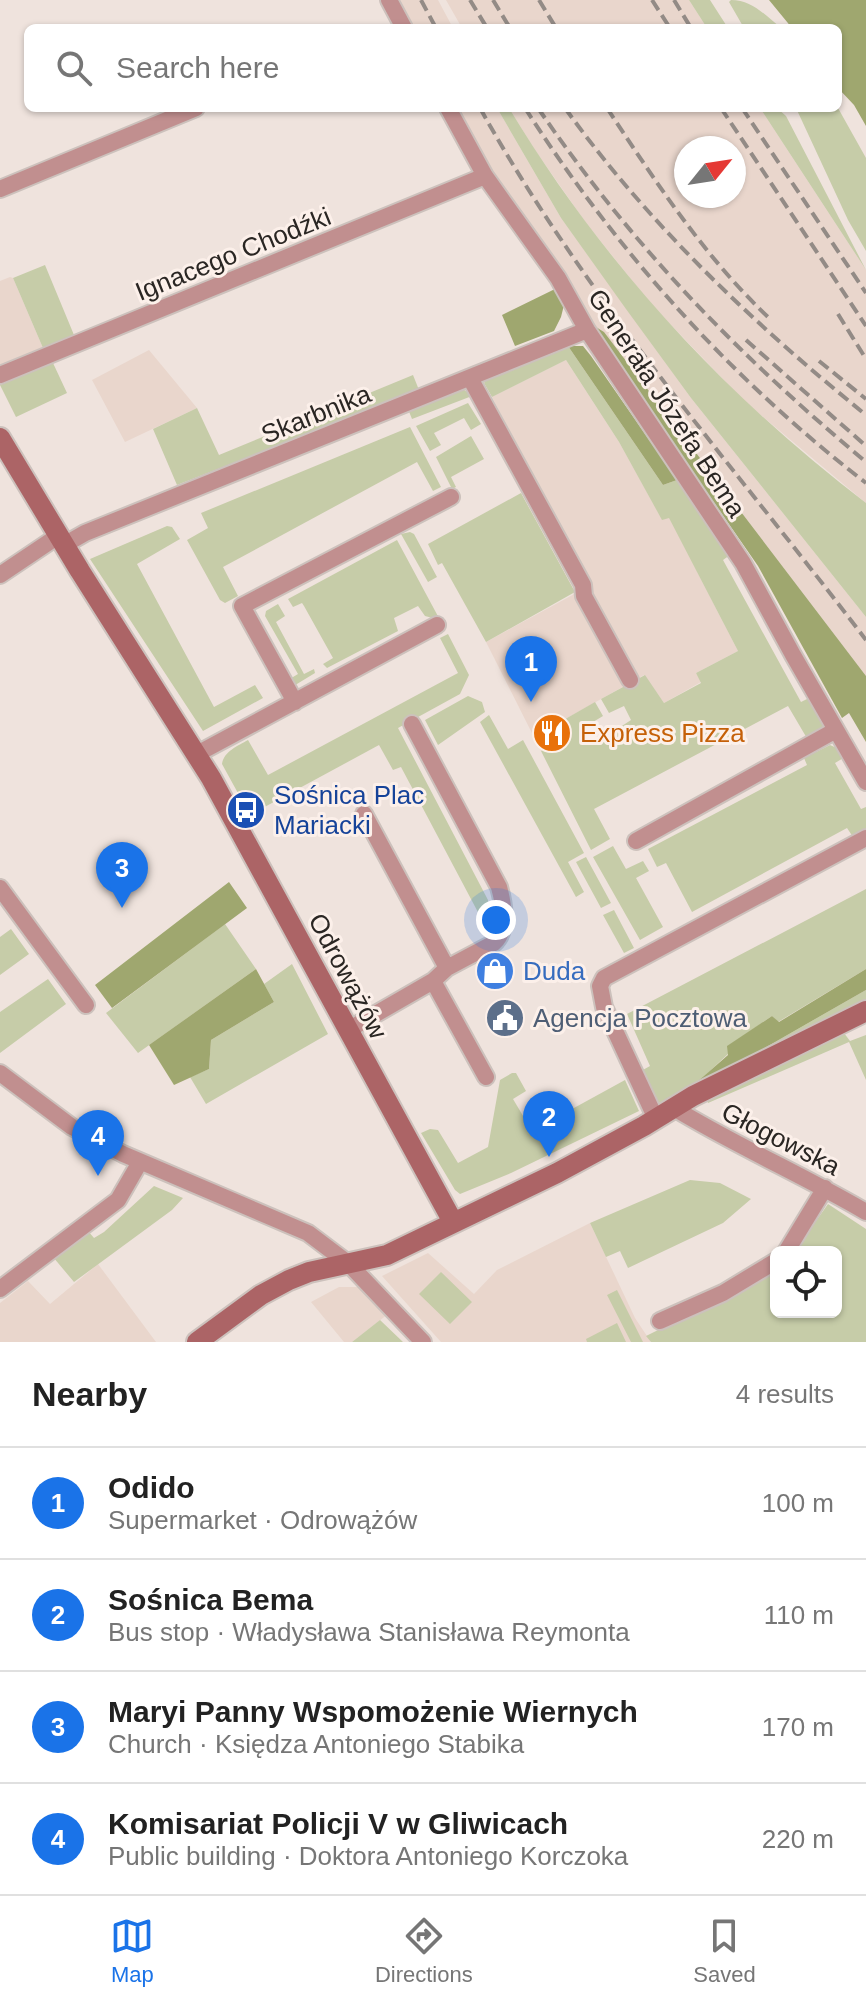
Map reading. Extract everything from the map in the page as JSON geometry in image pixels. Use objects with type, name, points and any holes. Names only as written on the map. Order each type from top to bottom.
[{"type":"street","points":[[389,0],[398,24]]},
{"type":"street","points":[[0,189],[186,112]]},
{"type":"street","name":"Generała Józefa Bema","points":[[450,112],[485,176],[558,278],[587,330],[743,563],[866,782]]},
{"type":"street","name":"Ignacego Chodźki","points":[[0,375],[485,176]]},
{"type":"street","name":"Skarbnika","points":[[0,575],[61,540],[587,330]]},
{"type":"street","points":[[470,378],[583,585],[584,596],[630,680]]},
{"type":"street","name":"Odrowążów","points":[[0,438],[234,818],[453,1222]]},
{"type":"street","points":[[295,702],[242,606],[451,497]]},
{"type":"street","points":[[197,754],[437,625]]},
{"type":"street","points":[[348,1030],[498,940],[503,929],[503,901],[499,887],[412,724]]},
{"type":"street","points":[[636,841],[836,730]]},
{"type":"street","points":[[364,814],[447,968]]},
{"type":"street","points":[[656,1119],[604,1007],[600,986],[604,978],[866,838]]},
{"type":"street","points":[[0,888],[86,1005]]},
{"type":"street","points":[[433,981],[486,1077]]},
{"type":"street","points":[[197,1342],[261,1295],[289,1280],[309,1272],[387,1255],[569,1166],[725,1079],[866,1011]]},
{"type":"street","points":[[0,1073],[72,1127],[140,1162],[295,1226],[326,1245],[349,1264],[423,1342]]},
{"type":"street","name":"Głogowska","points":[[674,1108],[866,1212]]},
{"type":"street","points":[[0,1289],[118,1200],[140,1162]]},
{"type":"street","points":[[790,1246],[825,1188]]},
{"type":"street","points":[[660,1321],[723,1293],[770,1265]]},
{"type":"shaded area","points":[[389,0],[438,0],[451,24],[402,24]]},
{"type":"shaded area","points":[[446,0],[689,0],[704,24],[460,24]]},
{"type":"shaded area","points":[[451,112],[499,112],[561,218],[691,398],[866,617],[866,676],[604,332],[596,327],[587,330]]},
{"type":"shaded area","points":[[511,112],[763,112],[866,270],[866,503],[744,401],[651,304],[586,223]]},
{"type":"shaded area","points":[[10,277],[43,348],[0,367],[0,281]]},
{"type":"shaded area","points":[[149,350],[197,408],[125,442],[92,380]]},
{"type":"shaded area","points":[[566,360],[619,442],[662,519],[669,517],[738,651],[696,673],[701,682],[664,703],[644,675],[560,722],[566,736],[541,751],[486,642],[589,586],[492,397]]},
{"type":"shaded area","points":[[590,1223],[635,1318],[651,1342],[441,1342],[382,1276],[428,1253],[474,1294],[497,1270]]},
{"type":"shaded area","points":[[98,1264],[156,1342],[0,1342],[0,1303],[28,1281],[50,1304]]},
{"type":"shaded area","points":[[339,1287],[361,1287],[388,1314],[352,1342],[344,1342],[311,1302]]},
{"type":"green space","points":[[689,0],[710,0],[725,24],[704,24]]},
{"type":"green space","points":[[769,0],[866,0],[866,126],[842,92],[842,24],[789,24]]},
{"type":"green space","points":[[729,2],[752,5],[776,24],[742,24]]},
{"type":"green space","points":[[499,112],[512,112],[584,219],[669,322],[763,417],[866,503],[866,617],[691,398],[561,218]]},
{"type":"green space","points":[[763,112],[782,112],[786,116],[866,270]]},
{"type":"green space","points":[[798,112],[840,112],[866,158],[866,251],[848,220]]},
{"type":"green space","points":[[45,265],[74,335],[43,348],[13,278]]},
{"type":"green space","points":[[557,288],[565,301],[554,331],[515,346],[502,315]]},
{"type":"green space","points":[[593,328],[604,332],[866,676],[866,742],[849,713],[842,718],[758,566]]},
{"type":"green space","points":[[568,346],[663,485],[677,480],[730,555],[723,560],[801,702],[809,698],[828,730],[808,740],[788,706],[594,809],[610,839],[591,850],[541,751],[566,736],[560,722],[595,702],[603,716],[583,728],[593,745],[631,720],[624,706],[609,713],[601,699],[645,675],[664,703],[701,683],[696,673],[738,651],[669,518],[662,520],[619,442],[566,360],[492,397],[484,383],[487,378]]},
{"type":"green space","points":[[568,346],[583,346],[677,480],[663,485]]},
{"type":"green space","points":[[53,363],[67,393],[16,417],[0,385]]},
{"type":"green space","points":[[413,375],[419,390],[177,485],[153,429],[197,408],[219,455]]},
{"type":"green space","points":[[463,389],[472,396],[412,419],[408,409]]},
{"type":"green space","points":[[468,403],[481,424],[471,430],[464,418],[434,433],[441,445],[430,451],[416,426]]},
{"type":"green space","points":[[410,427],[441,487],[433,491],[417,462],[223,567],[238,596],[225,603],[220,600],[187,540],[208,528],[201,513]]},
{"type":"green space","points":[[471,436],[484,459],[451,477],[456,487],[452,489],[436,457]]},
{"type":"green space","points":[[521,493],[575,592],[486,642],[428,544]]},
{"type":"green space","points":[[167,526],[172,527],[180,539],[137,564],[214,707],[255,685],[263,698],[203,731],[90,559]]},
{"type":"green space","points":[[401,534],[414,534],[437,577],[428,582]]},
{"type":"green space","points":[[397,540],[440,620],[425,616],[418,606],[394,618],[398,631],[327,668],[323,664],[333,658],[304,606],[302,603],[293,607],[288,599]]},
{"type":"green space","points":[[278,604],[285,616],[276,622],[304,674],[314,669],[315,673],[292,687],[288,680],[298,674],[265,616],[266,611]]},
{"type":"green space","points":[[448,634],[469,675],[460,694],[398,728],[488,900],[489,910],[480,916],[401,767],[393,770],[379,745],[250,815],[222,764],[228,752],[248,740],[268,775],[458,673],[440,638]]},
{"type":"green space","points":[[468,696],[482,702],[485,712],[438,745],[425,720]]},
{"type":"green space","points":[[489,715],[508,749],[523,740],[584,853],[568,862],[584,892],[576,897],[480,722]]},
{"type":"green space","points":[[830,745],[839,749],[845,757],[835,763],[861,809],[866,807],[866,829],[853,837],[847,828],[692,912],[666,863],[657,867],[648,849],[807,765],[804,758]]},
{"type":"green space","points":[[613,846],[626,869],[643,861],[649,871],[636,878],[663,927],[640,940],[593,857]]},
{"type":"green space","points":[[586,857],[611,903],[601,908],[576,862]]},
{"type":"green space","points":[[229,882],[247,908],[112,1008],[95,985]]},
{"type":"green space","points":[[866,889],[866,969],[778,1022],[772,1016],[728,1046],[728,1054],[697,1083],[698,1086],[662,1104],[654,1100],[641,1071],[650,1066],[627,1014]]},
{"type":"green space","points":[[614,910],[634,948],[624,953],[603,915]]},
{"type":"green space","points":[[225,924],[256,969],[138,1053],[106,1013]]},
{"type":"green space","points":[[11,929],[29,954],[0,975],[0,937]]},
{"type":"green space","points":[[292,964],[328,1034],[206,1104],[190,1077],[209,1069],[211,1040],[274,1002],[264,984]]},
{"type":"green space","points":[[256,969],[274,1002],[211,1040],[209,1069],[174,1085],[149,1045]]},
{"type":"green space","points":[[866,969],[866,990],[698,1086],[696,1083],[728,1055],[727,1046],[772,1016],[779,1022]]},
{"type":"green space","points":[[48,979],[66,1004],[0,1053],[0,1012]]},
{"type":"green space","points":[[866,990],[866,1002],[714,1077]]},
{"type":"green space","points":[[844,1033],[850,1041],[866,1035],[866,1080],[849,1042],[708,1103],[707,1100]]},
{"type":"green space","points":[[516,1073],[526,1091],[513,1099],[532,1131],[625,1080],[639,1111],[511,1173],[460,1194],[421,1133],[438,1130],[458,1163],[488,1147],[500,1080]]},
{"type":"green space","points":[[690,1180],[720,1183],[751,1199],[723,1223],[628,1268],[620,1251],[606,1257],[590,1223]]},
{"type":"green space","points":[[154,1186],[183,1198],[172,1210],[74,1282],[53,1257],[88,1231],[94,1238],[104,1232]]},
{"type":"green space","points":[[828,1204],[866,1229],[866,1342],[651,1342],[646,1336],[747,1286],[770,1269],[770,1318],[842,1318],[842,1246],[798,1246]]},
{"type":"green space","points":[[441,1272],[472,1302],[450,1324],[419,1294]]},
{"type":"green space","points":[[617,1290],[643,1342],[631,1342],[607,1295]]},
{"type":"green space","points":[[380,1320],[403,1342],[352,1342]]},
{"type":"green space","points":[[617,1323],[626,1342],[587,1342],[586,1339]]},
{"type":"railway","points":[[421,0],[434,24]]},
{"type":"railway","points":[[470,0],[485,24]]},
{"type":"railway","points":[[493,0],[508,24]]},
{"type":"railway","points":[[539,0],[554,24]]},
{"type":"railway","points":[[652,0],[667,24]]},
{"type":"railway","points":[[674,0],[689,24]]},
{"type":"railway","points":[[482,112],[522,179],[614,315],[866,640]]},
{"type":"railway","points":[[528,112],[598,213],[679,310],[768,400],[866,483]]},
{"type":"railway","points":[[541,112],[611,207],[689,297],[774,381],[866,462]]},
{"type":"railway","points":[[568,112],[632,193],[705,272],[784,346],[866,415]]},
{"type":"railway","points":[[610,112],[701,243],[768,317]]},
{"type":"railway","points":[[724,112],[866,326]]},
{"type":"railway","points":[[745,112],[866,293]]},
{"type":"railway","points":[[838,314],[866,359]]},
{"type":"railway","points":[[746,340],[866,446]]},
{"type":"railway","points":[[819,361],[866,399]]},
{"type":"place","name":"Odido","points":[[531,702]]},
{"type":"place","name":"Express Pizza","points":[[552,733]]},
{"type":"place","name":"Sośnica Plac Mariacki","points":[[246,810]]},
{"type":"place","name":"Maryi Panny Wspomożenie Wiernych","points":[[122,908]]},
{"type":"place","name":"Duda","points":[[495,971]]},
{"type":"place","name":"Agencja Pocztowa","points":[[505,1018]]},
{"type":"place","name":"Sośnica Bema","points":[[549,1157]]},
{"type":"place","name":"Komisariat Policji V w Gliwicach","points":[[98,1176]]}]
